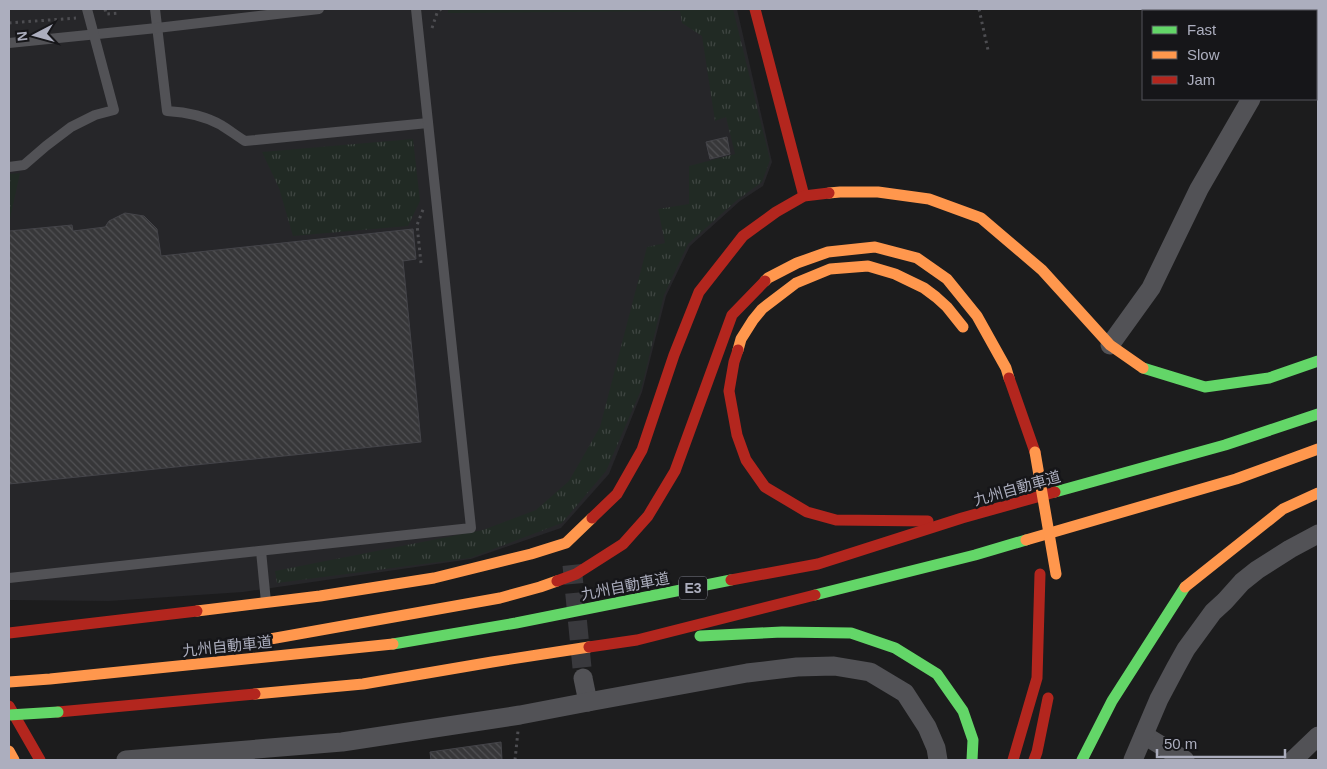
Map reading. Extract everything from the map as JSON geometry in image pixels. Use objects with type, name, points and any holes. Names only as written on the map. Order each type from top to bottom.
[{"type":"main road","points":[[755,9],[804,196]]},
{"type":"main road","points":[[12,633],[320,596],[434,578],[531,554],[566,543],[617,494],[642,450],[674,355],[699,292],[743,236],[776,212],[804,196],[840,192],[878,192],[929,199],[981,218],[1042,270],[1110,345],[1141,366],[1205,387],[1269,378],[1318,361]]},
{"type":"main road","points":[[246,644],[500,598],[540,587],[576,574],[622,544],[648,516],[675,470],[732,315],[768,278],[797,263],[828,252],[875,247],[917,258],[948,279],[977,316],[1006,368],[1035,452],[1056,578]]},
{"type":"main road","points":[[962,518],[920,522],[836,520],[807,512],[765,487],[746,460],[736,435],[729,391],[734,362],[741,339],[762,309],[796,283],[830,269],[868,266],[911,281],[936,296],[957,319],[970,338]]},
{"type":"main road","name":"九州自動車道","points":[[9,682],[398,643],[516,623],[818,564],[962,518],[1225,445],[1318,414]]},
{"type":"main road","name":"E3","points":[[9,715],[363,684],[637,640],[975,555],[1236,478],[1318,449]]},
{"type":"main road","points":[[1024,491],[1028,509]]},
{"type":"main road","points":[[1082,760],[1112,701],[1186,585],[1283,509],[1318,493]]},
{"type":"main road","points":[[1032,528],[1035,546]]},
{"type":"main road","points":[[1013,760],[1037,678],[1040,570]]},
{"type":"main road","points":[[637,640],[782,632],[851,633],[895,648],[937,674],[963,711],[973,740],[972,760]]},
{"type":"main road","points":[[50,679],[197,652]]},
{"type":"main road","points":[[1034,760],[1050,688]]},
{"type":"main road","points":[[9,706],[40,760]]},
{"type":"main road","points":[[9,751],[14,760]]},
{"type":"street","points":[[1110,345],[1151,288],[1199,189],[1250,100]]},
{"type":"street","points":[[1133,760],[1159,699],[1176,667],[1186,649],[1213,612],[1242,582],[1258,570],[1290,549],[1318,534]]},
{"type":"street","points":[[566,543],[571,564]]},
{"type":"street","points":[[126,760],[342,742],[520,716],[747,673],[796,667],[834,666],[870,672],[905,693],[927,727],[936,748],[938,760]]},
{"type":"street","points":[[583,678],[588,702]]},
{"type":"street","points":[[1144,735],[1185,760]]},
{"type":"street","points":[[1293,760],[1318,736]]},
{"type":"lane","points":[[155,9],[167,110],[200,116],[220,124],[245,141],[428,123]]},
{"type":"lane","points":[[9,43],[318,9]]},
{"type":"lane","points":[[9,578],[471,528],[416,9]]},
{"type":"lane","points":[[9,167],[24,165],[71,127],[95,115],[114,110],[94,35],[84,13]]},
{"type":"lane","points":[[261,551],[266,602]]},
{"type":"path","points":[[105,9],[106,14]]},
{"type":"path","points":[[979,9],[988,50]]},
{"type":"path","points":[[9,24],[84,13]]},
{"type":"path","points":[[98,15],[118,13]]},
{"type":"path","points":[[420,263],[417,225],[426,201]]},
{"type":"path","points":[[515,760],[520,716]]},
{"type":"shaded area","points":[[9,9],[737,9],[772,162],[763,186],[740,201],[690,246],[666,296],[642,392],[609,474],[561,528],[471,559],[243,592],[109,601],[9,600]]},
{"type":"green space","points":[[448,9],[733,9],[770,160],[762,182],[736,201],[688,244],[664,295],[641,390],[606,471],[562,523],[470,558],[277,583],[275,571],[483,530],[536,510],[569,481],[600,427],[647,247],[665,243],[658,209],[689,204],[689,166],[735,154],[726,117],[715,121],[702,36],[682,23],[680,11],[448,13]]},
{"type":"green space","points":[[413,139],[420,201],[408,226],[293,236],[279,188],[262,152]]},
{"type":"green space","points":[[20,173],[9,223],[9,174]]},
{"type":"building","points":[[727,137],[730,154],[710,159],[706,142]]},
{"type":"building","points":[[125,213],[144,216],[157,229],[161,256],[413,229],[416,259],[403,261],[421,442],[9,484],[9,231],[72,225],[73,231],[105,227],[109,221]]},
{"type":"building","points":[[501,742],[502,760],[431,760],[430,752]]},
{"type":"tunnel","points":[[572,565],[583,678]]},
{"type":"traffic: fast","points":[[1143,368],[1205,387],[1269,378],[1318,361]]},
{"type":"traffic: fast","points":[[1055,492],[1225,445],[1318,414]]},
{"type":"traffic: fast","points":[[815,595],[975,555],[1026,540]]},
{"type":"traffic: fast","points":[[393,644],[516,623],[731,580]]},
{"type":"traffic: fast","points":[[1082,760],[1112,701],[1185,587]]},
{"type":"traffic: fast","points":[[700,636],[782,632],[851,633],[895,648],[937,674],[963,711],[973,740],[972,760]]},
{"type":"traffic: fast","points":[[9,715],[58,712]]},
{"type":"traffic: slow","points":[[829,193],[878,192],[929,199],[981,218],[1042,270],[1110,345],[1143,368]]},
{"type":"traffic: slow","points":[[765,281],[797,263],[828,252],[875,247],[917,258],[947,279],[977,316],[1006,368],[1009,378]]},
{"type":"traffic: slow","points":[[738,350],[741,339],[762,309],[796,283],[830,269],[868,266],[895,274],[924,288],[936,297],[963,327]]},
{"type":"traffic: slow","points":[[1026,540],[1236,479],[1318,449]]},
{"type":"traffic: slow","points":[[1035,452],[1056,574]]},
{"type":"traffic: slow","points":[[1185,587],[1283,509],[1318,493]]},
{"type":"traffic: slow","points":[[197,611],[320,596],[434,578],[531,554],[566,543],[592,518]]},
{"type":"traffic: slow","points":[[259,641],[500,598],[557,581]]},
{"type":"traffic: slow","points":[[9,682],[393,644]]},
{"type":"traffic: slow","points":[[255,694],[363,684],[589,647]]},
{"type":"traffic: slow","points":[[9,751],[14,760]]},
{"type":"traffic: jam","points":[[755,9],[804,196]]},
{"type":"traffic: jam","points":[[592,518],[617,494],[642,450],[674,355],[699,292],[743,236],[776,212],[804,196],[829,193]]},
{"type":"traffic: jam","points":[[557,581],[576,574],[623,544],[648,516],[675,471],[732,315],[765,281]]},
{"type":"traffic: jam","points":[[738,350],[729,391],[737,435],[746,460],[765,487],[807,512],[836,520],[928,521]]},
{"type":"traffic: jam","points":[[1009,378],[1035,452]]},
{"type":"traffic: jam","points":[[731,580],[818,564],[962,518],[1055,492]]},
{"type":"traffic: jam","points":[[1013,760],[1037,678],[1040,574]]},
{"type":"traffic: jam","points":[[589,647],[637,640],[815,595]]},
{"type":"traffic: jam","points":[[9,633],[197,611]]},
{"type":"traffic: jam","points":[[58,712],[255,694]]},
{"type":"traffic: jam","points":[[1034,760],[1048,698]]},
{"type":"traffic: jam","points":[[9,706],[40,760]]}]
